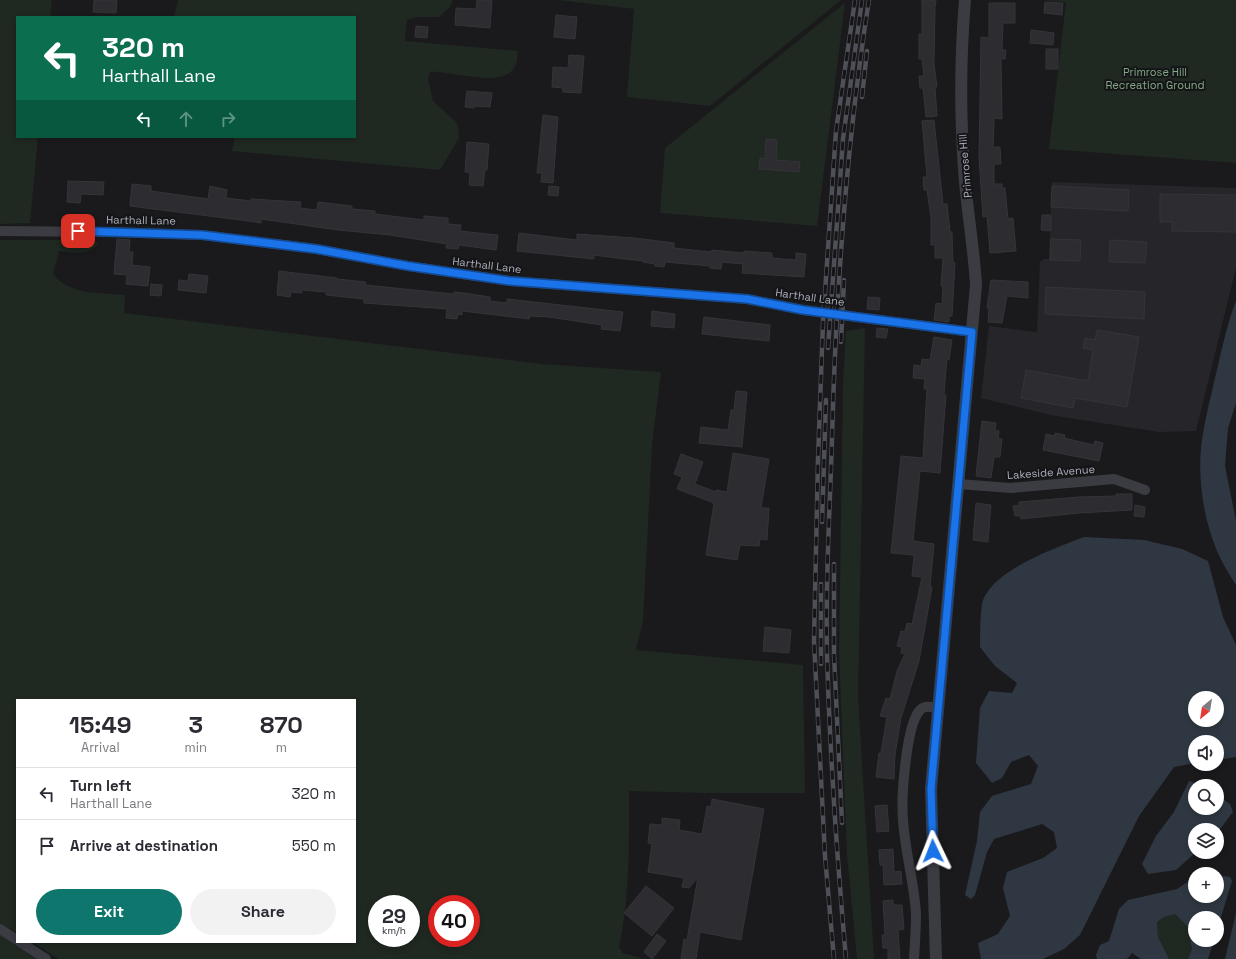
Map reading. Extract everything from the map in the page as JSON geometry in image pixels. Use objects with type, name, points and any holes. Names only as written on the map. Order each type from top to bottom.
[{"type":"street","name":"Primrose Hill","points":[[936,959],[931,789],[976,285],[973,246],[965,184],[961,118],[965,0]]},
{"type":"street","name":"Harthall Lane","points":[[0,231],[202,235],[316,249],[408,266],[510,281],[747,299],[803,310],[972,332]]},
{"type":"street","name":"Lakeside Avenue","points":[[958,484],[1010,488],[1114,479],[1145,490]]},
{"type":"street","points":[[914,959],[916,913],[903,820],[903,792],[907,751],[916,716],[927,706],[938,708]]},
{"type":"street","points":[[0,929],[16,939]]},
{"type":"street","points":[[22,943],[46,959]]},
{"type":"shaded area","points":[[1052,182],[1236,188],[1236,268],[1196,431],[1159,432],[1050,415],[981,398],[989,326],[1037,332],[1040,262],[1044,259],[1049,259]]},
{"type":"shaded area","points":[[1236,301],[1236,403],[1228,428],[1225,466],[1236,521],[1236,585],[1221,560],[1208,525],[1202,496],[1200,467],[1206,415],[1225,337]]},
{"type":"shaded area","points":[[1084,537],[1144,540],[1182,549],[1208,561],[1223,617],[1236,645],[1236,757],[1224,759],[1224,735],[1188,735],[1188,764],[1174,767],[1139,816],[1080,935],[1064,949],[1043,959],[981,959],[978,943],[998,934],[1010,916],[1003,888],[1007,872],[1043,858],[1057,848],[1054,832],[1042,824],[994,839],[987,852],[975,895],[971,899],[965,895],[977,841],[980,812],[992,796],[1031,784],[1038,766],[1029,755],[1011,762],[1002,778],[992,783],[976,763],[980,708],[989,691],[1012,693],[1017,683],[995,666],[980,647],[980,620],[982,604],[987,592],[997,581],[1010,571],[1041,554]]},
{"type":"shaded area","points":[[1188,783],[1188,815],[1224,815],[1224,800],[1230,804],[1233,812],[1224,824],[1188,823],[1188,859],[1176,870],[1148,874],[1142,864],[1156,836],[1174,812]]},
{"type":"shaded area","points":[[1224,876],[1230,877],[1232,881],[1223,911],[1188,911],[1188,927],[1175,914],[1164,917],[1157,922],[1158,937],[1169,959],[1141,959],[1132,953],[1127,959],[1097,959],[1096,955],[1100,945],[1109,941],[1119,909],[1128,900],[1177,889],[1188,882],[1188,903],[1224,903]]},
{"type":"shaded area","points":[[1236,913],[1236,959],[1225,959]]},
{"type":"shaded area","points":[[1192,947],[1212,947],[1208,959],[1188,959]]},
{"type":"green space","points":[[0,0],[52,0],[50,16],[16,16],[16,138],[38,138],[30,223],[0,224]]},
{"type":"green space","points":[[178,0],[453,0],[450,7],[439,17],[417,17],[407,20],[405,41],[518,51],[517,61],[511,72],[502,76],[490,78],[430,72],[428,78],[433,101],[455,121],[458,126],[459,138],[440,170],[232,151],[235,138],[356,138],[356,16],[174,16]]},
{"type":"green space","points":[[558,0],[841,0],[710,106],[627,97],[634,9]]},
{"type":"green space","name":"Primrose Hill Recreation Ground","points":[[1044,0],[1236,0],[1236,163],[1049,149],[1066,2]]},
{"type":"green space","points":[[845,3],[817,226],[660,213],[665,148]]},
{"type":"green space","points":[[0,240],[67,240],[99,243],[91,250],[81,253],[59,251],[53,274],[59,281],[67,286],[86,292],[125,295],[124,313],[542,364],[661,372],[652,445],[643,621],[636,650],[803,665],[805,793],[629,791],[629,850],[627,889],[623,928],[619,947],[623,953],[645,959],[59,959],[34,943],[356,943],[356,699],[16,699],[16,932],[0,923]]},
{"type":"green space","points":[[865,328],[858,697],[874,959],[857,959],[847,855],[839,653],[843,384],[846,331]]},
{"type":"green space","points":[[1175,914],[1188,927],[1188,947],[1192,947],[1192,949],[1188,959],[1169,959],[1158,937],[1157,922],[1164,917]]},
{"type":"green space","points":[[0,935],[36,959],[0,959]]},
{"type":"building","points":[[94,0],[117,0],[116,13],[93,12]]},
{"type":"building","points":[[477,0],[492,0],[490,28],[455,25],[456,8],[476,9]]},
{"type":"building","points":[[922,0],[936,0],[934,64],[937,87],[935,87],[937,116],[926,117],[923,88],[920,88],[919,76],[924,76],[922,59],[919,59],[919,34],[922,34]]},
{"type":"building","points":[[1045,2],[1063,3],[1062,15],[1044,13]]},
{"type":"building","points":[[989,3],[1015,3],[1015,23],[1003,23],[1002,50],[1006,50],[1005,59],[1001,59],[1002,119],[994,118],[993,147],[1000,147],[1001,164],[994,164],[994,184],[1002,184],[1002,188],[1005,188],[1008,219],[1013,218],[1016,251],[990,253],[987,216],[983,217],[979,158],[981,37],[989,38]]},
{"type":"building","points":[[556,15],[577,17],[575,39],[554,37]]},
{"type":"building","points":[[416,26],[428,27],[427,38],[415,37]]},
{"type":"building","points":[[1031,30],[1054,33],[1053,45],[1030,43]]},
{"type":"building","points":[[1046,49],[1058,49],[1058,69],[1046,69]]},
{"type":"building","points":[[569,55],[584,56],[581,93],[563,92],[563,88],[552,87],[553,67],[568,68]]},
{"type":"building","points":[[467,91],[492,93],[490,107],[465,107]]},
{"type":"building","points":[[543,115],[558,117],[553,183],[541,182],[542,173],[537,173]]},
{"type":"building","points":[[934,120],[943,204],[947,204],[950,232],[952,232],[953,262],[955,263],[952,316],[949,316],[949,322],[934,320],[936,303],[942,304],[943,287],[941,286],[943,258],[935,258],[935,245],[931,245],[931,218],[927,190],[924,190],[923,177],[927,177],[922,121]]},
{"type":"building","points":[[766,139],[777,140],[776,160],[800,162],[799,172],[759,169],[760,158],[765,159]]},
{"type":"building","points":[[467,142],[489,144],[487,170],[485,170],[483,186],[469,185],[470,173],[465,172]]},
{"type":"building","points":[[68,181],[104,182],[103,195],[81,194],[80,203],[67,202]]},
{"type":"building","points":[[132,184],[151,186],[151,191],[208,199],[210,186],[227,190],[226,198],[251,201],[251,199],[301,202],[300,208],[317,210],[318,202],[352,206],[352,209],[375,211],[375,214],[424,220],[424,216],[448,218],[448,224],[461,225],[460,231],[498,235],[496,250],[459,245],[458,249],[446,248],[447,244],[390,235],[338,230],[261,219],[261,223],[130,206]]},
{"type":"building","points":[[549,186],[559,187],[558,196],[548,195]]},
{"type":"building","points":[[1052,186],[1129,190],[1128,211],[1051,207]]},
{"type":"building","points":[[1160,194],[1236,195],[1236,232],[1172,231],[1172,222],[1160,222]]},
{"type":"building","points":[[1042,215],[1051,215],[1051,231],[1041,230]]},
{"type":"building","points":[[519,233],[577,240],[577,234],[635,238],[674,243],[674,248],[711,252],[712,250],[744,253],[744,251],[772,253],[772,258],[796,260],[796,253],[806,254],[804,277],[742,273],[743,264],[722,262],[721,269],[710,268],[710,266],[665,262],[664,267],[655,266],[655,264],[643,261],[594,255],[594,259],[517,251]]},
{"type":"building","points":[[117,239],[130,240],[129,252],[133,252],[132,265],[150,267],[148,286],[126,284],[127,275],[114,274]]},
{"type":"building","points":[[1051,239],[1081,240],[1080,261],[1050,260]]},
{"type":"building","points":[[1110,240],[1147,242],[1145,263],[1109,262]]},
{"type":"building","points":[[279,271],[366,282],[365,285],[454,294],[454,292],[464,293],[490,297],[490,301],[507,303],[507,299],[623,312],[620,331],[601,329],[602,325],[549,317],[530,316],[529,319],[462,311],[462,315],[458,314],[457,319],[446,318],[447,309],[364,303],[364,299],[326,295],[326,292],[302,290],[302,293],[291,292],[290,297],[277,295]]},
{"type":"building","points":[[189,274],[208,276],[206,293],[178,290],[179,280],[188,281]]},
{"type":"building","points":[[991,280],[1028,282],[1028,298],[1007,296],[1002,323],[988,322],[989,308],[987,308]]},
{"type":"building","points":[[151,284],[162,285],[161,296],[150,295]]},
{"type":"building","points":[[1046,287],[1145,292],[1144,319],[1045,314]]},
{"type":"building","points":[[868,297],[880,298],[879,310],[867,309]]},
{"type":"building","points":[[652,311],[675,314],[674,328],[651,326]]},
{"type":"building","points":[[704,317],[770,325],[769,341],[702,334]]},
{"type":"building","points":[[877,328],[888,329],[886,338],[876,337]]},
{"type":"building","points":[[1097,330],[1139,337],[1127,407],[1075,398],[1073,408],[1021,398],[1026,370],[1088,381],[1093,350],[1083,348],[1085,338],[1095,340]]},
{"type":"building","points":[[934,337],[952,340],[949,360],[947,359],[945,381],[944,395],[946,395],[940,473],[920,471],[913,541],[934,544],[930,587],[932,587],[919,661],[901,718],[895,755],[894,779],[876,777],[879,753],[881,753],[887,717],[880,716],[886,698],[890,699],[897,671],[905,654],[901,653],[902,647],[897,646],[901,631],[905,632],[907,623],[912,624],[922,577],[912,576],[914,555],[891,553],[901,456],[923,458],[927,389],[924,389],[925,379],[913,378],[914,365],[921,366],[922,359],[930,360]]},
{"type":"building","points":[[736,391],[747,392],[742,447],[699,443],[701,427],[728,430],[731,410],[734,410]]},
{"type":"building","points":[[982,421],[996,423],[995,430],[999,431],[998,439],[1002,439],[1000,457],[994,457],[991,478],[976,476]]},
{"type":"building","points":[[1055,433],[1065,435],[1064,438],[1094,445],[1095,441],[1103,443],[1099,461],[1043,450],[1046,434],[1055,436]]},
{"type":"building","points":[[733,453],[769,459],[761,508],[769,508],[767,540],[760,539],[759,546],[740,545],[737,560],[706,555],[714,503],[677,489],[682,477],[674,474],[681,454],[703,462],[695,484],[716,492],[716,490],[727,492]]},
{"type":"building","points":[[1116,494],[1132,494],[1132,510],[1079,513],[1021,519],[1020,516],[1015,516],[1013,506],[1019,505],[1019,502],[1079,497],[1116,496]]},
{"type":"building","points":[[976,503],[991,505],[988,542],[973,540]]},
{"type":"building","points":[[1135,505],[1145,507],[1144,517],[1134,516]]},
{"type":"building","points":[[765,627],[791,630],[789,653],[763,651]]},
{"type":"building","points":[[712,799],[764,809],[741,940],[700,932],[696,959],[681,959],[684,939],[687,940],[698,877],[689,888],[682,887],[684,878],[648,872],[652,844],[648,843],[650,824],[662,825],[662,818],[680,820],[679,830],[702,834],[707,806],[711,807]]},
{"type":"building","points":[[887,805],[889,831],[877,832],[875,806]]},
{"type":"building","points":[[893,849],[894,872],[901,871],[902,884],[884,885],[883,865],[880,865],[879,850]]},
{"type":"building","points":[[646,886],[674,908],[652,936],[624,913]]},
{"type":"building","points":[[893,900],[893,905],[902,905],[904,929],[898,930],[900,959],[888,959],[888,948],[883,948],[882,935],[885,935],[883,901]]},
{"type":"building","points":[[657,934],[666,941],[652,959],[644,952]]},
{"type":"railway","points":[[834,959],[825,856],[814,641],[823,322],[836,131],[855,0]]},
{"type":"railway","points":[[828,348],[843,139],[862,0]]},
{"type":"railway","points":[[846,959],[830,731],[827,655],[827,574],[836,328],[843,218],[854,109],[869,0]]},
{"type":"railway","points":[[862,97],[867,51]]},
{"type":"railway","points":[[841,342],[844,280]]},
{"type":"railway","points":[[822,522],[826,400]]},
{"type":"railway","points":[[834,564],[834,655],[842,823]]},
{"type":"railway","points":[[821,584],[821,664]]},
{"type":"route","points":[[78,231],[150,234],[182,233],[202,235],[316,249],[408,266],[510,281],[747,299],[803,310],[876,318],[924,327],[972,332],[931,789],[933,851]]}]
